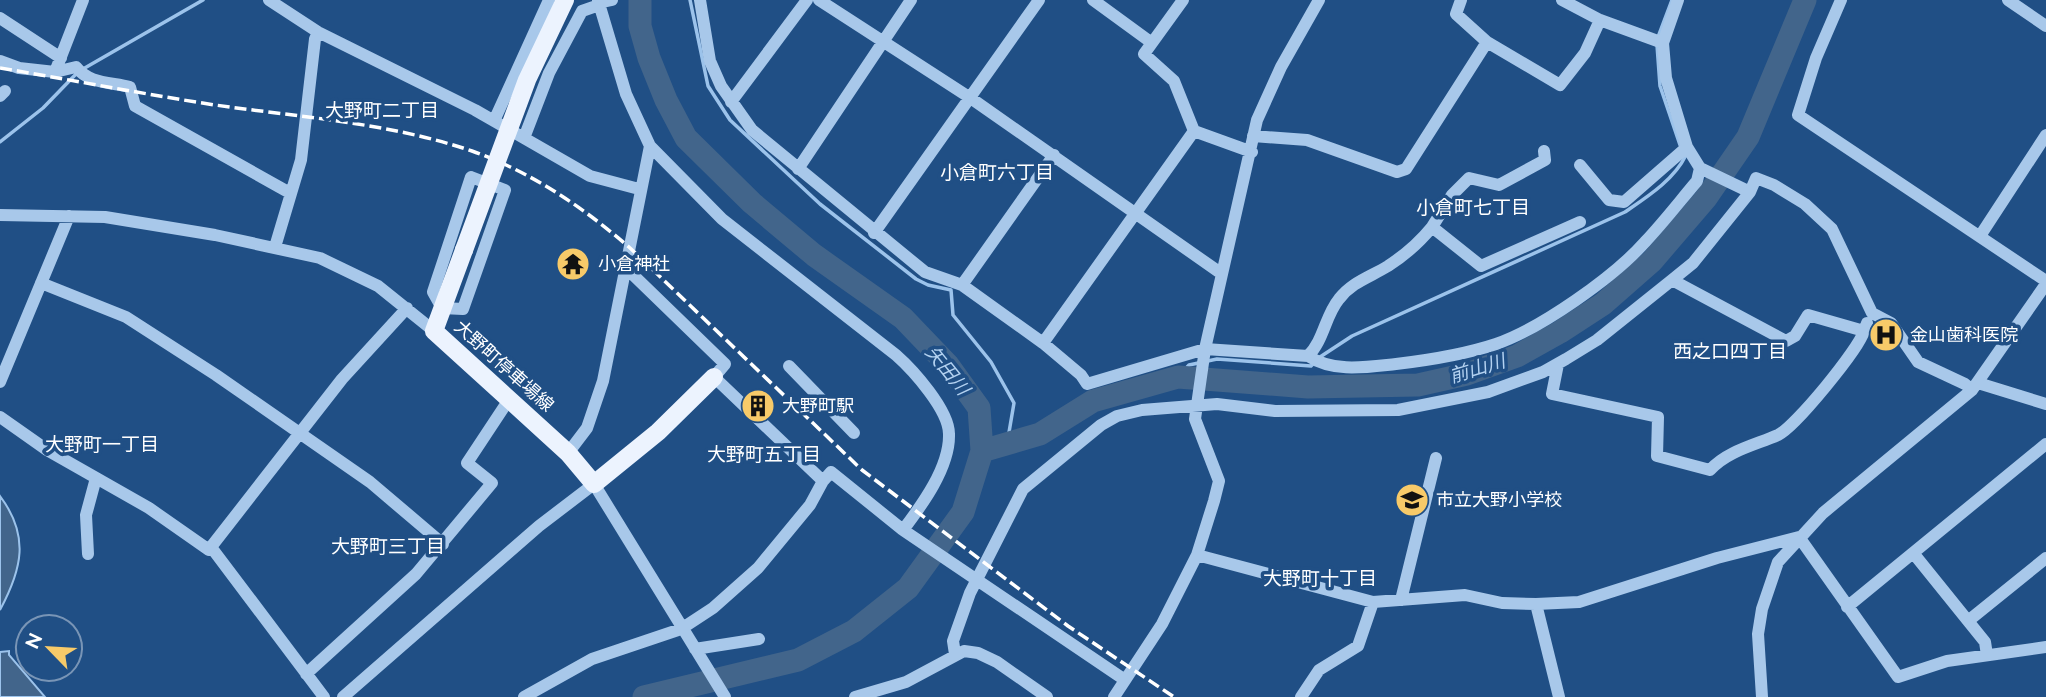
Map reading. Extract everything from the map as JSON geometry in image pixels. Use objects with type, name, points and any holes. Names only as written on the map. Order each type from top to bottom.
[{"type":"main road","name":"大野町停車場線","points":[[565,0],[527,80],[434,331],[568,453],[594,484]]},
{"type":"main road","points":[[594,484],[658,432],[713,377]]},
{"type":"street","points":[[55,72],[83,0]]},
{"type":"street","points":[[269,0],[318,32],[494,121],[590,176],[639,189]]},
{"type":"street","points":[[494,121],[549,0]]},
{"type":"street","points":[[699,0],[710,61],[731,102],[751,130],[925,272],[962,285],[1043,344],[1087,384],[1204,352],[1308,356],[1320,364],[1334,368],[1448,358],[1499,343],[1546,319],[1644,244],[1697,181],[1702,169]]},
{"type":"street","points":[[731,102],[807,0]]},
{"type":"street","points":[[819,0],[972,99],[1222,274]]},
{"type":"street","points":[[798,169],[911,0]]},
{"type":"street","points":[[874,233],[972,99],[1039,0]]},
{"type":"street","points":[[1093,0],[1152,43]]},
{"type":"street","points":[[1183,0],[1144,54],[1162,66],[1174,81],[1194,131],[1252,152]]},
{"type":"street","points":[[1461,0],[1455,10],[1458,18],[1487,41],[1560,85],[1585,53],[1600,20]]},
{"type":"street","points":[[1562,0],[1600,20],[1663,43]]},
{"type":"street","points":[[1678,0],[1663,43],[1666,78],[1687,147],[1702,169],[1746,189]]},
{"type":"street","points":[[1762,697],[1758,634],[1762,609],[1778,562],[1799,537],[1975,387],[2046,283],[1798,115],[1816,58],[1841,0]]},
{"type":"street","points":[[2008,0],[2046,26]]},
{"type":"street","points":[[1114,697],[1162,624],[1197,555],[1219,481],[1195,419],[1204,352],[1252,152],[1253,136],[1266,96],[1316,1]]},
{"type":"street","points":[[524,138],[549,73],[582,11],[603,2],[626,94],[650,146],[722,219],[916,373],[938,407],[950,432],[942,461],[925,501],[903,530]]},
{"type":"street","points":[[0,18],[61,58]]},
{"type":"street","points":[[275,247],[302,160],[315,39],[318,32]]},
{"type":"street","points":[[1253,136],[1307,140],[1397,172],[1406,169],[1487,41]]},
{"type":"street","points":[[0,61],[19,68],[55,72],[79,71],[130,87],[135,106],[290,193]]},
{"type":"street","points":[[1043,344],[1194,131]]},
{"type":"street","points":[[1980,236],[2046,135]]},
{"type":"street","points":[[568,453],[587,428],[603,382],[627,269],[639,189],[650,146]]},
{"type":"street","points":[[1580,165],[1609,200],[1624,202],[1687,147]]},
{"type":"street","points":[[1308,356],[1315,349],[1339,299],[1355,284],[1387,267],[1417,245],[1452,195],[1469,178],[1499,186],[1545,160],[1544,151]]},
{"type":"street","points":[[962,285],[1054,155]]},
{"type":"street","points":[[471,177],[505,190],[463,309],[442,308],[433,292],[471,177]]},
{"type":"street","points":[[955,653],[953,640],[975,581],[1023,489],[1031,480],[1117,416],[1142,410],[1217,404],[1275,411],[1398,410],[1488,392],[1558,364],[1597,340],[1693,263],[1756,178],[1774,185],[1805,204],[1832,229],[1872,313],[1891,323],[1918,362],[1975,387],[2046,404]]},
{"type":"street","points":[[0,215],[118,219],[275,247],[320,258],[378,286],[434,331]]},
{"type":"street","points":[[0,382],[69,216]]},
{"type":"street","points":[[1432,227],[1481,267],[1580,222]]},
{"type":"street","points":[[627,269],[725,364],[713,377],[823,481]]},
{"type":"street","points":[[1672,280],[1786,341],[1795,336],[1808,315],[1864,331]]},
{"type":"street","points":[[41,283],[126,317],[299,432],[392,500],[443,544]]},
{"type":"street","points":[[0,417],[47,450],[149,508],[209,550],[299,432],[377,338],[407,308]]},
{"type":"street","points":[[1558,364],[1552,394],[1658,417],[1657,456],[1710,470],[1718,461],[1779,435],[1795,422],[1864,331],[1872,313]]},
{"type":"street","points":[[789,366],[854,433]]},
{"type":"street","points":[[306,674],[416,574],[492,483],[467,463],[510,398]]},
{"type":"street","points":[[1847,607],[2046,444]]},
{"type":"street","points":[[1401,600],[1436,458]]},
{"type":"street","points":[[524,697],[592,659],[681,629],[713,608],[758,568],[810,505],[831,472],[903,530],[975,581],[1125,680]]},
{"type":"street","points":[[88,554],[86,515],[96,478]]},
{"type":"street","points":[[344,697],[539,526],[594,484],[724,697]]},
{"type":"street","points":[[1197,555],[1373,602],[1465,595],[1503,603],[1536,604],[1579,601],[1717,558],[1799,537]]},
{"type":"street","points":[[1799,537],[1898,677],[1947,661],[2046,647]]},
{"type":"street","points":[[211,547],[324,697]]},
{"type":"street","points":[[1914,554],[1985,642],[1987,655]]},
{"type":"street","points":[[1968,621],[2046,558]]},
{"type":"street","points":[[1301,697],[1319,670],[1358,646],[1373,602]]},
{"type":"street","points":[[1536,604],[1559,697]]},
{"type":"street","points":[[698,652],[760,639]]},
{"type":"street","points":[[855,697],[906,682],[928,672],[955,653],[972,652],[988,657],[1047,697]]},
{"type":"water","points":[[0,496],[16,525],[20,553],[14,581],[0,610]]},
{"type":"water","points":[[9,651],[14,661],[14,683],[33,683],[45,697],[0,697],[0,652]]},
{"type":"waterway","points":[[83,69],[203,0]]},
{"type":"waterway","name":"矢田川","points":[[640,0],[640,26],[649,58],[666,100],[686,138],[752,203],[814,255],[903,318],[948,365],[979,408],[982,451],[963,512],[908,588],[854,631],[798,660],[644,697]]},
{"type":"waterway","points":[[690,0],[708,86],[730,120],[820,204],[916,279],[928,285],[951,290],[953,315],[991,362],[1014,403],[1007,444]]},
{"type":"waterway","points":[[1658,37],[1672,0]]},
{"type":"waterway","name":"前山川","points":[[982,451],[1040,434],[1093,401],[1178,377],[1308,387],[1418,385],[1467,374],[1517,356],[1603,304],[1652,261],[1706,198],[1748,137],[1805,0]]},
{"type":"waterway","points":[[1657,45],[1660,86],[1680,145]]},
{"type":"waterway","points":[[0,142],[43,108],[77,73]]},
{"type":"waterway","points":[[1320,357],[1352,336],[1625,212],[1667,180],[1686,155]]},
{"type":"waterway","points":[[1178,377],[1189,365],[1217,359],[1311,366],[1314,363]]},
{"type":"railway","points":[[0,68],[188,101],[377,127],[441,141],[472,151],[536,180],[594,218],[630,248],[862,470],[1068,626],[1174,697]]},
{"type":"place","name":"小倉神社","points":[[573,264]]},
{"type":"place","name":"金山歯科医院","points":[[1886,335]]},
{"type":"place","name":"大野町駅","points":[[758,406]]},
{"type":"place","name":"市立大野小学校","points":[[1412,500]]},
{"type":"district","name":"大野町二丁目","points":[[382,110]]},
{"type":"district","name":"小倉町六丁目","points":[[997,172]]},
{"type":"district","name":"小倉町七丁目","points":[[1473,207]]},
{"type":"district","name":"西之口四丁目","points":[[1730,351]]},
{"type":"district","name":"大野町一丁目","points":[[102,444]]},
{"type":"district","name":"大野町五丁目","points":[[764,454]]},
{"type":"district","name":"大野町三丁目","points":[[388,546]]},
{"type":"district","name":"大野町十丁目","points":[[1320,578]]}]
